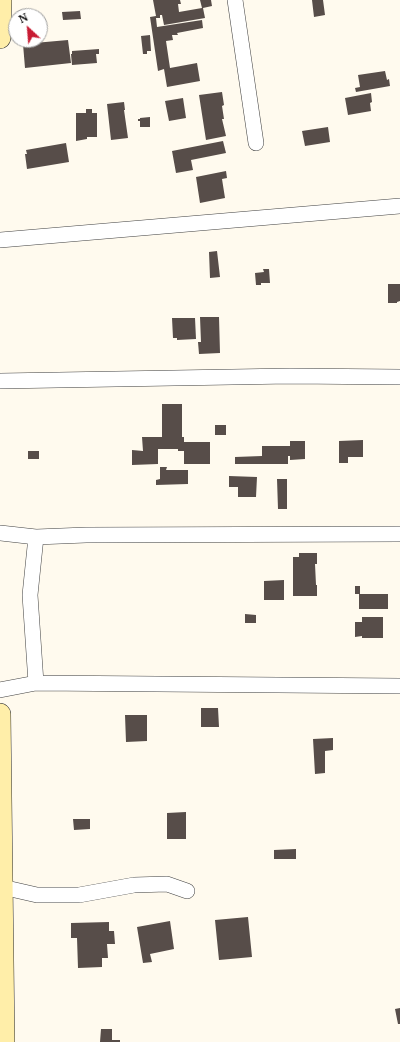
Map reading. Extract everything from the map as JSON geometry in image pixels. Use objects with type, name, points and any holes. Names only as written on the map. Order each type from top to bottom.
[{"type":"street","points":[[0,38],[1,0]]},
{"type":"street","points":[[235,0],[256,143]]},
{"type":"street","points":[[0,240],[400,206]]},
{"type":"street","points":[[0,381],[290,376],[400,377]]},
{"type":"street","points":[[0,533],[36,537],[86,535],[400,534]]},
{"type":"street","points":[[36,537],[30,595],[36,682]]},
{"type":"street","points":[[0,690],[36,682],[400,686]]},
{"type":"street","points":[[0,714],[4,1042]]},
{"type":"street","points":[[2,887],[37,895],[79,895],[134,886],[167,884],[187,891]]},
{"type":"building","points":[[153,0],[180,0],[181,4],[178,4],[179,12],[202,8],[200,0],[211,0],[212,6],[203,8],[205,18],[164,25],[162,15],[160,15],[160,18],[156,18],[157,27],[202,20],[203,28],[177,33],[178,35],[172,35],[173,40],[166,41],[170,68],[197,63],[200,81],[167,87],[164,69],[158,71],[150,17],[156,16]]},
{"type":"building","points":[[312,0],[323,0],[325,15],[314,17]]},
{"type":"building","points":[[80,11],[81,19],[63,20],[62,12]]},
{"type":"building","points":[[150,35],[151,51],[147,51],[147,54],[143,54],[141,36]]},
{"type":"building","points":[[68,40],[71,63],[25,68],[23,48],[48,48],[48,42]]},
{"type":"building","points":[[99,49],[99,54],[96,54],[97,63],[72,65],[72,51]]},
{"type":"building","points":[[385,71],[387,80],[389,79],[390,86],[356,92],[355,88],[360,87],[358,75]]},
{"type":"building","points":[[222,92],[224,119],[222,119],[226,136],[206,140],[199,95]]},
{"type":"building","points":[[371,93],[371,111],[348,115],[345,98]]},
{"type":"building","points":[[183,98],[186,118],[169,121],[165,101]]},
{"type":"building","points":[[124,102],[128,138],[111,140],[107,104]]},
{"type":"building","points":[[86,109],[92,109],[92,113],[97,113],[97,137],[87,137],[87,139],[76,141],[76,113],[86,113]]},
{"type":"building","points":[[150,117],[150,127],[140,127],[140,121],[138,121],[138,119]]},
{"type":"building","points":[[328,127],[330,142],[305,146],[302,131]]},
{"type":"building","points":[[223,141],[226,153],[191,160],[193,170],[176,173],[172,151]]},
{"type":"building","points":[[66,143],[69,162],[27,169],[25,154],[27,154],[26,150]]},
{"type":"building","points":[[226,171],[227,178],[222,179],[225,198],[200,203],[196,177]]},
{"type":"building","points":[[217,251],[220,277],[210,278],[209,252]]},
{"type":"building","points":[[263,269],[269,269],[270,283],[261,283],[261,285],[256,285],[255,273],[264,272]]},
{"type":"building","points":[[388,284],[400,284],[400,301],[397,303],[388,303]]},
{"type":"building","points":[[200,317],[219,317],[220,353],[199,354],[198,342],[201,342]]},
{"type":"building","points":[[172,318],[195,318],[196,339],[177,340],[177,338],[173,338]]},
{"type":"building","points":[[162,404],[182,404],[182,437],[184,437],[184,442],[210,442],[210,464],[184,464],[184,451],[178,451],[178,449],[158,449],[158,464],[132,465],[132,450],[143,451],[142,437],[162,437]]},
{"type":"building","points":[[215,425],[226,425],[226,435],[215,435]]},
{"type":"building","points":[[363,440],[363,457],[348,457],[348,463],[339,463],[339,441]]},
{"type":"building","points":[[290,441],[305,441],[305,459],[290,460],[290,456],[288,456],[288,464],[235,464],[235,457],[262,456],[262,446],[290,446]]},
{"type":"building","points":[[28,451],[39,451],[39,459],[28,459]]},
{"type":"building","points":[[160,467],[167,467],[166,470],[188,470],[188,484],[156,485],[156,480],[160,479]]},
{"type":"building","points":[[229,476],[257,477],[256,497],[238,497],[238,487],[229,487]]},
{"type":"building","points":[[277,479],[287,479],[287,509],[278,509]]},
{"type":"building","points":[[299,553],[317,553],[317,564],[315,564],[317,596],[293,596],[293,557],[299,557]]},
{"type":"building","points":[[284,580],[284,600],[264,600],[264,581]]},
{"type":"building","points":[[355,586],[360,586],[360,594],[388,594],[388,609],[359,609],[359,594],[355,594]]},
{"type":"building","points":[[245,614],[256,615],[256,623],[245,623]]},
{"type":"building","points":[[362,617],[383,617],[383,638],[362,638],[362,636],[355,637],[355,622],[362,622]]},
{"type":"building","points":[[201,708],[218,708],[219,727],[201,727]]},
{"type":"building","points":[[125,715],[147,715],[147,741],[126,742]]},
{"type":"building","points":[[333,738],[333,750],[325,751],[325,773],[315,774],[313,739]]},
{"type":"building","points":[[186,812],[186,839],[167,839],[167,813]]},
{"type":"building","points":[[73,819],[90,819],[90,829],[74,830]]},
{"type":"building","points":[[296,849],[296,859],[274,859],[274,850]]},
{"type":"building","points":[[248,917],[252,957],[219,960],[215,920]]},
{"type":"building","points":[[170,921],[174,949],[150,954],[152,962],[143,963],[137,927]]},
{"type":"building","points":[[109,922],[109,931],[114,931],[115,944],[107,944],[108,958],[102,958],[102,967],[78,968],[77,938],[71,938],[71,923]]},
{"type":"building","points":[[400,1008],[400,1024],[398,1024],[395,1009]]},
{"type":"building","points":[[101,1029],[112,1029],[112,1040],[120,1040],[120,1042],[100,1042]]}]
